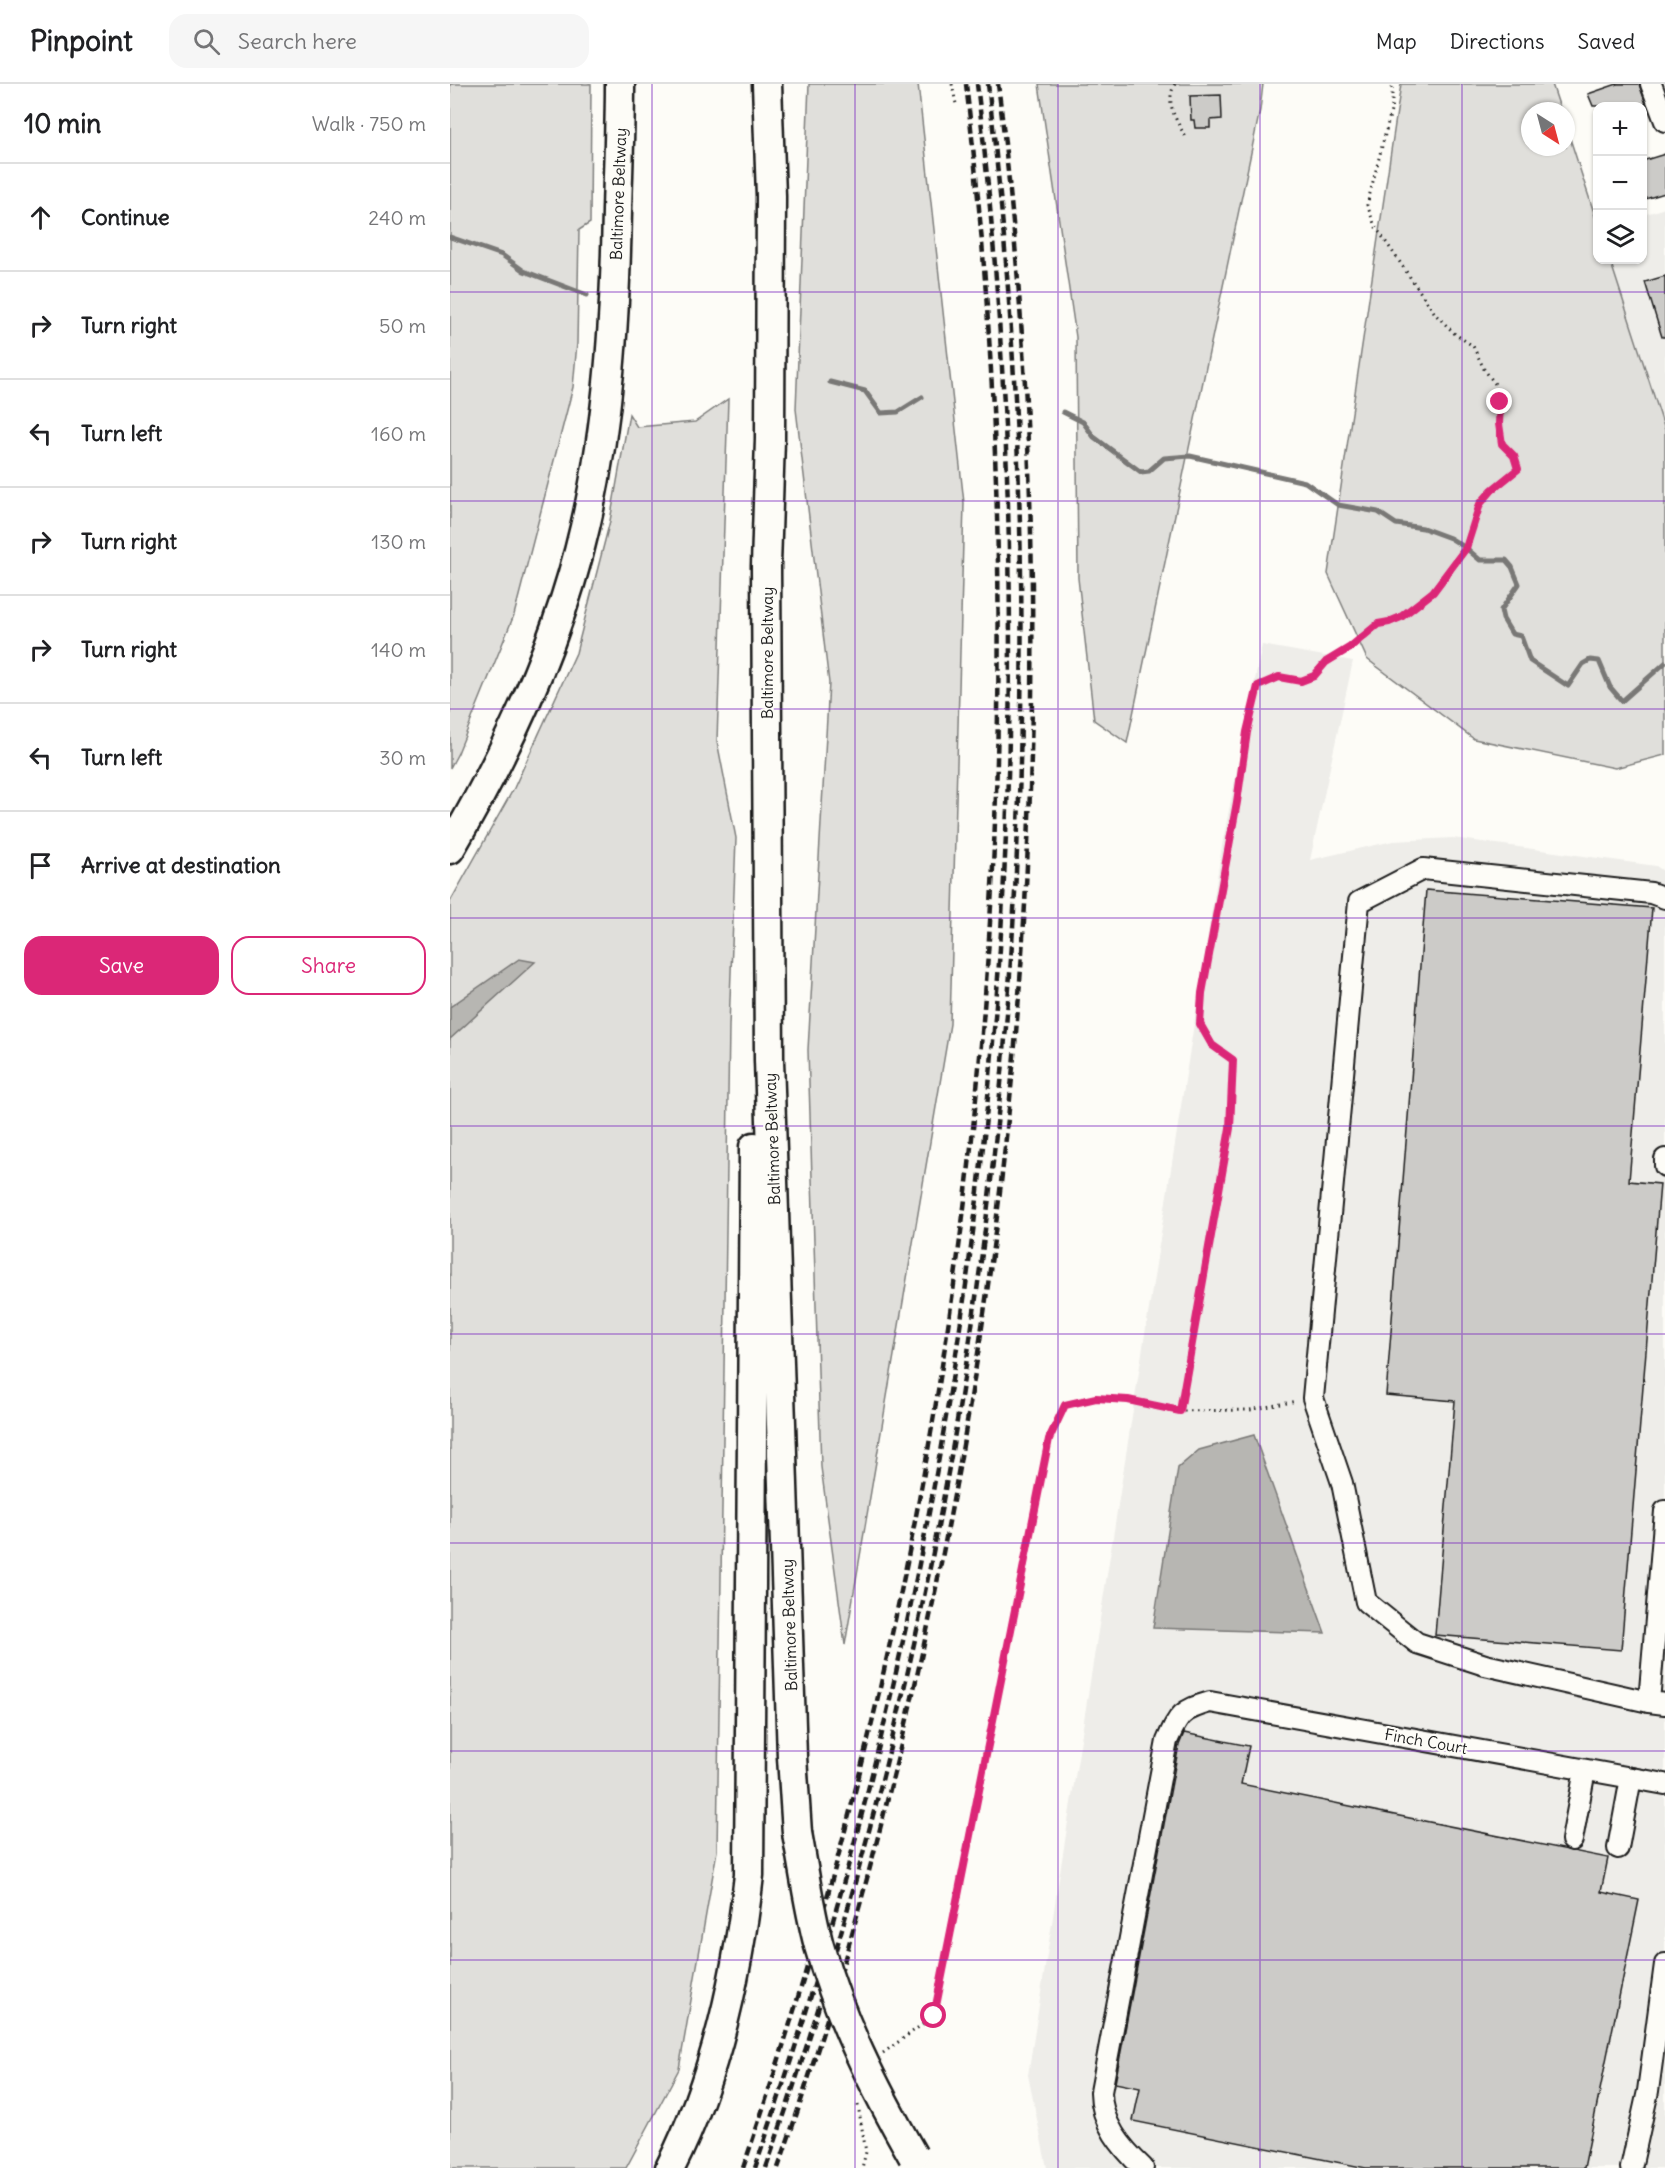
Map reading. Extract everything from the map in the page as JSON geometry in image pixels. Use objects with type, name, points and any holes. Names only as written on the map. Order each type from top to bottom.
[{"type":"highway","name":"Baltimore Beltway","points":[[450,849],[510,740],[534,683],[563,607],[585,528],[599,455],[610,378],[615,295],[620,84]]},
{"type":"highway","name":"Baltimore Beltway","points":[[767,84],[771,196],[770,428],[766,566],[769,1060],[792,1757],[797,1833],[814,1924],[830,1981],[870,2076],[917,2162]]},
{"type":"highway","points":[[670,2168],[694,2115],[723,2026],[735,1979],[749,1875],[754,1059],[766,566]]},
{"type":"street","points":[[1651,84],[1665,122]]},
{"type":"street","points":[[1665,898],[1651,893],[1423,869],[1359,902],[1313,1398],[1342,1483],[1366,1602],[1417,1643],[1485,1665],[1657,1703],[1665,1511]]},
{"type":"street","points":[[1665,1159],[1665,1166]]},
{"type":"street","name":"Finch Court","points":[[1143,2168],[1123,2147],[1108,2125],[1103,2112],[1101,2091],[1167,1741],[1176,1721],[1188,1708],[1210,1702],[1665,1784]]},
{"type":"street","points":[[1572,1840],[1585,1770]]},
{"type":"street","points":[[1618,1848],[1631,1778]]},
{"type":"street","points":[[1631,2168],[1648,2091],[1665,1964]]},
{"type":"path","points":[[952,84],[956,104]]},
{"type":"path","points":[[1175,84],[1170,103],[1173,114],[1186,138]]},
{"type":"path","points":[[1180,1411],[1230,1128],[1233,1060],[1212,1045],[1200,1024],[1202,993],[1237,802],[1247,732],[1258,686],[1279,677],[1301,681],[1314,676],[1326,662],[1349,648],[1378,624],[1401,617],[1433,592],[1466,548],[1480,504],[1492,490],[1518,469],[1514,456],[1502,444],[1499,424],[1500,402],[1495,384],[1484,369],[1473,346],[1455,334],[1436,315],[1375,226],[1367,205],[1392,106],[1392,84]]},
{"type":"path","points":[[878,2061],[883,2052],[934,2016],[1049,1439],[1065,1405],[1096,1398],[1128,1400],[1180,1411],[1250,1410],[1313,1398]]},
{"type":"path","points":[[856,2094],[866,2152],[862,2168]]},
{"type":"shaded area","points":[[450,84],[591,84],[590,223],[579,230],[577,343],[573,387],[514,615],[450,768]]},
{"type":"shaded area","points":[[809,84],[918,84],[964,503],[950,1024],[845,1645],[821,1467],[808,1050],[829,683],[796,409]]},
{"type":"shaded area","points":[[1039,84],[1263,84],[1260,110],[1127,743],[1094,720],[1078,578],[1076,337]]},
{"type":"shaded area","points":[[1401,84],[1552,84],[1558,102],[1521,102],[1521,156],[1575,156],[1575,154],[1593,210],[1593,264],[1611,264],[1665,430],[1665,755],[1615,768],[1474,739],[1367,659],[1328,574]]},
{"type":"shaded area","points":[[1665,208],[1665,430],[1611,264],[1647,264],[1647,214]]},
{"type":"shaded area","points":[[728,399],[717,741],[736,838],[729,1026],[717,1851],[679,2069],[626,2168],[450,2168],[450,902],[514,788],[576,653],[610,521],[629,414],[637,427],[695,422]]},
{"type":"shaded area","points":[[1262,645],[1353,661],[1310,860],[1393,841],[1453,838],[1656,866],[1665,872],[1665,2168],[1047,2168],[1028,2075],[1223,840]]},
{"type":"shaded area","points":[[519,959],[535,962],[450,1039],[450,1007]]},
{"type":"shaded area","points":[[1254,1435],[1325,1633],[1153,1628],[1178,1468],[1199,1450]]},
{"type":"building","points":[[1617,84],[1639,84],[1645,102],[1593,102],[1593,106],[1588,94]]},
{"type":"building","points":[[1221,95],[1222,119],[1210,120],[1210,128],[1195,128],[1194,120],[1191,120],[1190,96]]},
{"type":"building","points":[[1665,154],[1665,193],[1647,198],[1647,159]]},
{"type":"building","points":[[1665,276],[1665,337],[1662,337],[1645,282]]},
{"type":"building","points":[[1426,890],[1652,908],[1629,1181],[1660,1184],[1621,1650],[1435,1635],[1455,1401],[1386,1395]]},
{"type":"building","points":[[1184,1733],[1249,1746],[1241,1784],[1608,1858],[1601,1892],[1639,1900],[1584,2168],[1366,2168],[1133,2121],[1140,2088],[1115,2083],[1179,1745]]},
{"type":"waterway","points":[[450,237],[502,255],[524,271],[587,295]]},
{"type":"waterway","points":[[830,382],[865,391],[881,413],[898,412],[922,397]]},
{"type":"waterway","points":[[1063,412],[1083,422],[1094,437],[1141,472],[1149,471],[1164,458],[1190,456],[1305,482],[1338,505],[1378,512],[1396,524],[1423,528],[1450,538],[1480,560],[1506,560],[1512,567],[1519,584],[1501,610],[1503,619],[1512,634],[1521,636],[1530,661],[1568,686],[1583,664],[1590,660],[1599,661],[1610,687],[1622,701],[1665,663]]},
{"type":"railway","points":[[743,2168],[822,1915],[887,1659],[937,1400],[972,1139],[993,876],[999,612],[990,348],[966,84]]},
{"type":"railway","points":[[755,2168],[834,1916],[899,1660],[949,1401],[984,1139],[1004,875],[1010,611],[1001,347],[977,84]]},
{"type":"railway","points":[[766,2168],[846,1916],[910,1660],[960,1401],[996,1139],[1016,875],[1021,611],[1012,347],[988,84]]},
{"type":"railway","points":[[778,2168],[840,1976],[867,1878],[892,1781],[939,1573],[977,1362],[1005,1150],[1023,937],[1032,724],[1030,510],[1019,297],[998,84]]},
{"type":"route","points":[[934,2016],[967,1860],[1049,1439],[1065,1405],[1096,1398],[1128,1400],[1180,1411],[1230,1128],[1233,1060],[1212,1045],[1200,1024],[1202,993],[1237,802],[1247,732],[1258,686],[1279,677],[1301,681],[1314,676],[1326,662],[1349,648],[1378,624],[1401,617],[1433,592],[1466,548],[1480,504],[1492,490],[1518,469],[1514,456],[1502,444],[1499,424],[1500,402]]}]
